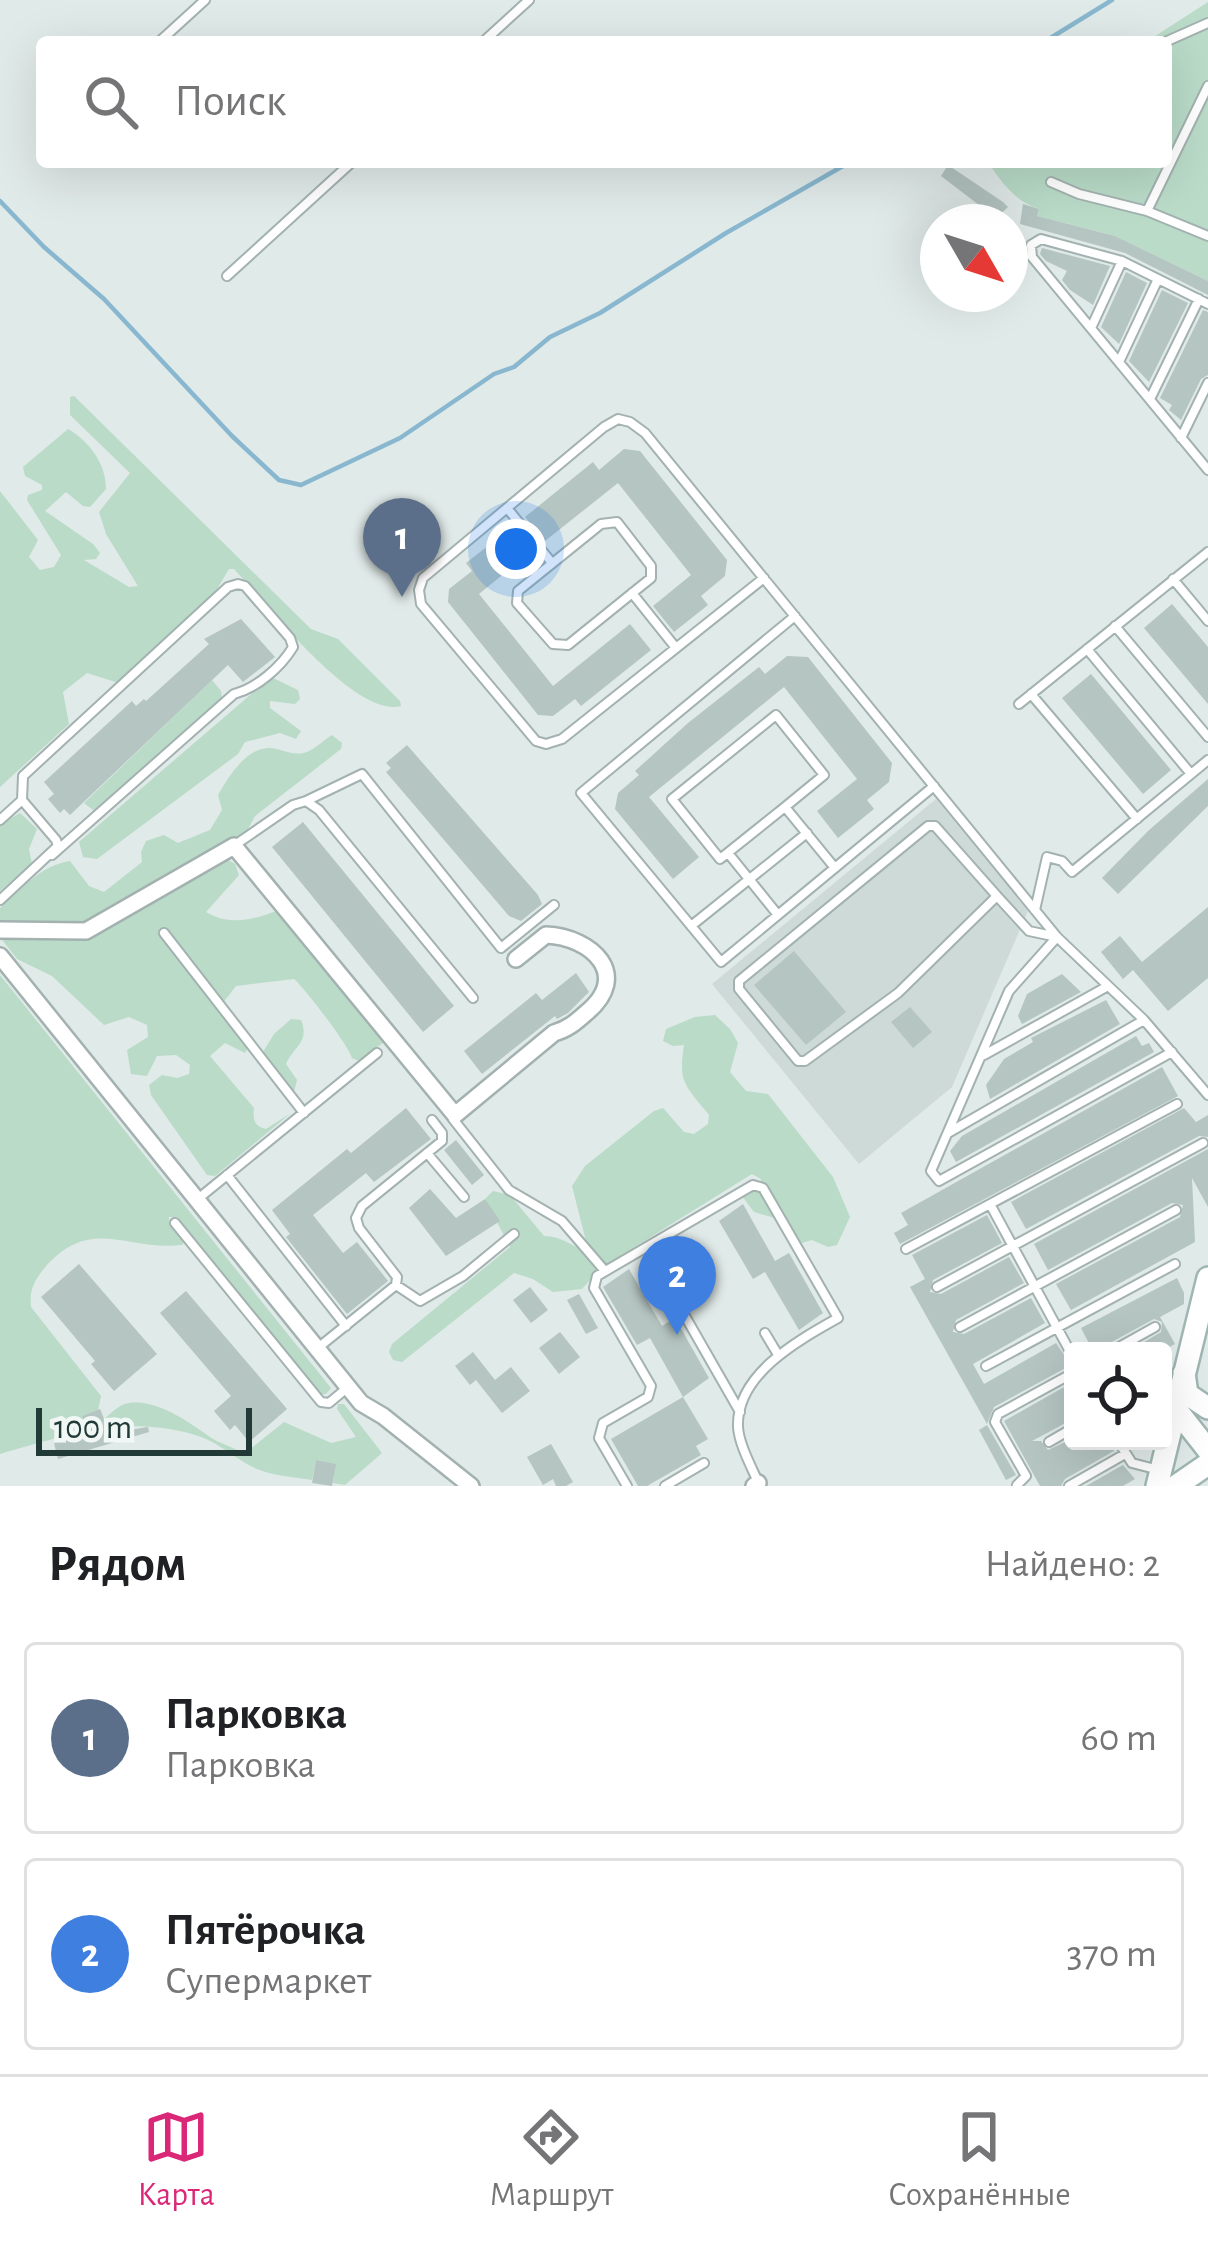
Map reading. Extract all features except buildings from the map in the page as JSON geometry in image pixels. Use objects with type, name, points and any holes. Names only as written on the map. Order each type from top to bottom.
[{"type":"street","points":[[0,931],[86,931],[234,846],[449,1113],[460,1112],[554,1033],[566,1030],[605,992],[605,968],[579,942],[546,935],[516,959]]},
{"type":"street","points":[[0,956],[362,1403],[471,1486]]},
{"type":"street","points":[[1208,1278],[1174,1408],[1165,1481],[1208,1464]]},
{"type":"street","points":[[1184,1369],[1187,1394],[1208,1408]]},
{"type":"street","points":[[1174,1408],[1208,1450]]},
{"type":"lane","points":[[166,36],[205,0]]},
{"type":"lane","points":[[490,36],[529,0]]},
{"type":"lane","points":[[1172,39],[1208,23]]},
{"type":"lane","points":[[1172,160],[1208,86]]},
{"type":"lane","points":[[227,276],[345,168]]},
{"type":"lane","points":[[1147,211],[1168,168]]},
{"type":"lane","points":[[1051,182],[1147,211],[1208,236]]},
{"type":"lane","points":[[1150,399],[1204,302],[1122,260],[1042,239],[1031,245],[1032,257],[1208,470]]},
{"type":"lane","points":[[1091,328],[1122,260]]},
{"type":"lane","points":[[1119,362],[1158,278]]},
{"type":"lane","points":[[1181,438],[1208,383]]},
{"type":"lane","points":[[764,578],[562,739],[546,744],[536,742],[422,604],[418,590],[423,578],[604,427],[618,419],[630,422],[645,433],[764,578],[1057,937],[1144,1020],[1208,1094]]},
{"type":"lane","points":[[506,508],[552,563]]},
{"type":"lane","points":[[617,522],[651,566],[651,578],[632,593],[568,645],[553,644],[517,603],[518,591],[552,563],[601,524],[617,522]]},
{"type":"lane","points":[[1018,704],[1208,552]]},
{"type":"lane","points":[[1173,579],[1208,621]]},
{"type":"lane","points":[[0,899],[52,855],[234,694],[249,690],[287,656],[293,647],[290,638],[244,586],[229,587],[23,776],[22,800],[56,840],[52,855]]},
{"type":"lane","points":[[632,593],[676,648]]},
{"type":"lane","points":[[795,616],[581,793],[721,962],[934,786]]},
{"type":"lane","points":[[1115,626],[1208,737]]},
{"type":"lane","points":[[1087,649],[1191,774]]},
{"type":"lane","points":[[1031,694],[1137,819]]},
{"type":"lane","points":[[776,715],[824,775],[785,807],[720,859],[671,799],[776,715]]},
{"type":"lane","points":[[1035,910],[1047,857],[1062,861],[1072,872],[1208,760]]},
{"type":"lane","points":[[234,846],[293,806],[362,774],[501,948],[554,905]]},
{"type":"lane","points":[[0,820],[22,800]]},
{"type":"lane","points":[[306,801],[319,810],[473,998]]},
{"type":"lane","points":[[785,807],[835,868]]},
{"type":"lane","points":[[997,896],[898,993],[805,1061],[797,1061],[739,989],[740,981],[928,826],[935,826],[1029,932],[1057,937]]},
{"type":"lane","points":[[691,926],[807,833]]},
{"type":"lane","points":[[728,853],[778,915]]},
{"type":"lane","points":[[164,933],[304,1112]]},
{"type":"lane","points":[[1057,937],[1009,991],[931,1171],[939,1180],[1172,1052]]},
{"type":"lane","points":[[981,1057],[1108,986]]},
{"type":"lane","points":[[947,1133],[1144,1020]]},
{"type":"lane","points":[[199,1198],[377,1053]]},
{"type":"lane","points":[[905,1249],[1178,1104]]},
{"type":"lane","points":[[449,1113],[508,1190],[562,1221],[605,1271]]},
{"type":"lane","points":[[317,1348],[396,1285],[397,1277],[356,1218],[362,1206],[442,1141],[432,1120]]},
{"type":"lane","points":[[937,1287],[1203,1143]]},
{"type":"lane","points":[[427,1153],[464,1197]]},
{"type":"lane","points":[[227,1175],[346,1326]]},
{"type":"lane","points":[[627,1486],[599,1438],[603,1423],[648,1397],[651,1386],[594,1288],[597,1276],[753,1185],[763,1188],[838,1318],[777,1353],[747,1395],[738,1427],[757,1485]]},
{"type":"lane","points":[[990,1204],[1064,1342]]},
{"type":"lane","points":[[960,1327],[1176,1210]]},
{"type":"lane","points":[[176,1223],[321,1402],[329,1403],[349,1387]]},
{"type":"lane","points":[[396,1285],[420,1301],[463,1276],[514,1234]]},
{"type":"lane","points":[[986,1366],[1174,1264]]},
{"type":"lane","points":[[682,1309],[742,1414]]},
{"type":"lane","points":[[1128,1342],[1155,1327]]},
{"type":"lane","points":[[765,1333],[777,1353]]},
{"type":"lane","points":[[1017,1486],[1026,1476],[995,1422],[998,1414],[1064,1378]]},
{"type":"lane","points":[[1049,1442],[1064,1433]]},
{"type":"lane","points":[[1123,1450],[1132,1463],[1165,1481]]},
{"type":"lane","points":[[1069,1486],[1125,1454]]},
{"type":"lane","points":[[665,1486],[704,1463]]},
{"type":"shaded area","points":[[936,799],[1028,911],[952,1087],[859,1164],[712,984]]},
{"type":"green space","points":[[1208,2],[1208,281],[1115,236],[1037,216],[1039,209],[1016,196],[992,168],[1172,168],[1172,36],[1155,36]]},
{"type":"green space","points":[[70,397],[311,629],[338,639],[401,706],[382,705],[336,677],[229,569],[217,589],[122,684],[87,673],[63,692],[69,724],[0,787],[0,491],[38,540],[29,557],[40,570],[54,567],[61,555],[27,500],[42,485],[25,476],[23,467],[68,429],[95,454],[106,489],[90,507],[66,492],[45,511],[100,553],[96,559],[84,560],[129,587],[138,586],[106,534],[99,512],[130,473],[70,415]]},
{"type":"green space","points":[[271,677],[298,690],[300,699],[295,704],[270,701],[270,708],[301,731],[296,739],[280,733],[245,742],[238,754],[97,859],[83,857],[79,842]]},
{"type":"green space","points":[[212,680],[222,698],[98,808],[84,803]]},
{"type":"green space","points":[[332,735],[342,743],[341,749],[255,816],[243,838],[223,857],[235,864],[239,875],[206,912],[241,920],[276,911],[384,1042],[359,1061],[352,1058],[294,979],[236,986],[222,1004],[231,1020],[248,1031],[250,1044],[245,1053],[225,1043],[210,1056],[254,1108],[258,1126],[266,1129],[291,1113],[215,1176],[207,1175],[151,1095],[149,1085],[162,1075],[189,1074],[190,1065],[176,1055],[157,1056],[147,1076],[131,1074],[127,1050],[148,1037],[147,1025],[129,1017],[104,1025],[52,976],[17,959],[0,937],[0,908],[41,873],[70,861],[89,886],[104,892],[142,862],[146,841],[164,835],[178,843],[210,830],[222,810],[218,795],[252,753],[268,748],[302,753]]},
{"type":"green space","points":[[20,813],[37,829],[29,849],[32,864],[0,891],[0,825]]},
{"type":"green space","points":[[0,975],[331,1388],[318,1394],[177,1217],[169,1217],[182,1245],[111,1239],[79,1242],[63,1250],[34,1284],[31,1307],[101,1396],[98,1410],[82,1416],[87,1429],[125,1404],[148,1404],[244,1454],[284,1422],[331,1443],[356,1437],[337,1409],[344,1404],[382,1453],[345,1485],[333,1483],[335,1464],[316,1460],[312,1480],[277,1475],[249,1465],[202,1437],[142,1426],[95,1430],[0,1454]]},
{"type":"green space","points":[[715,1015],[738,1043],[730,1072],[746,1091],[768,1094],[833,1177],[850,1217],[837,1245],[802,1243],[785,1221],[754,1212],[742,1196],[747,1189],[759,1187],[761,1179],[752,1174],[602,1267],[582,1289],[553,1292],[514,1273],[402,1362],[393,1360],[392,1344],[510,1247],[485,1199],[493,1191],[510,1195],[544,1236],[588,1249],[572,1186],[585,1166],[654,1111],[663,1108],[684,1132],[694,1134],[708,1124],[709,1115],[683,1076],[684,1045],[663,1041],[666,1029]]},
{"type":"green space","points":[[291,1019],[301,1020],[304,1034],[286,1064],[297,1080],[294,1092],[263,1052]]},
{"type":"waterway","points":[[1054,36],[1112,0]]},
{"type":"waterway","points":[[0,201],[104,299],[232,436],[279,480],[301,485],[400,438],[494,374],[514,367],[550,337],[600,313],[840,168]]},
{"type":"place","name":"Парковка","points":[[402,597]]},
{"type":"place","name":"Пятёрочка","points":[[677,1335]]}]
